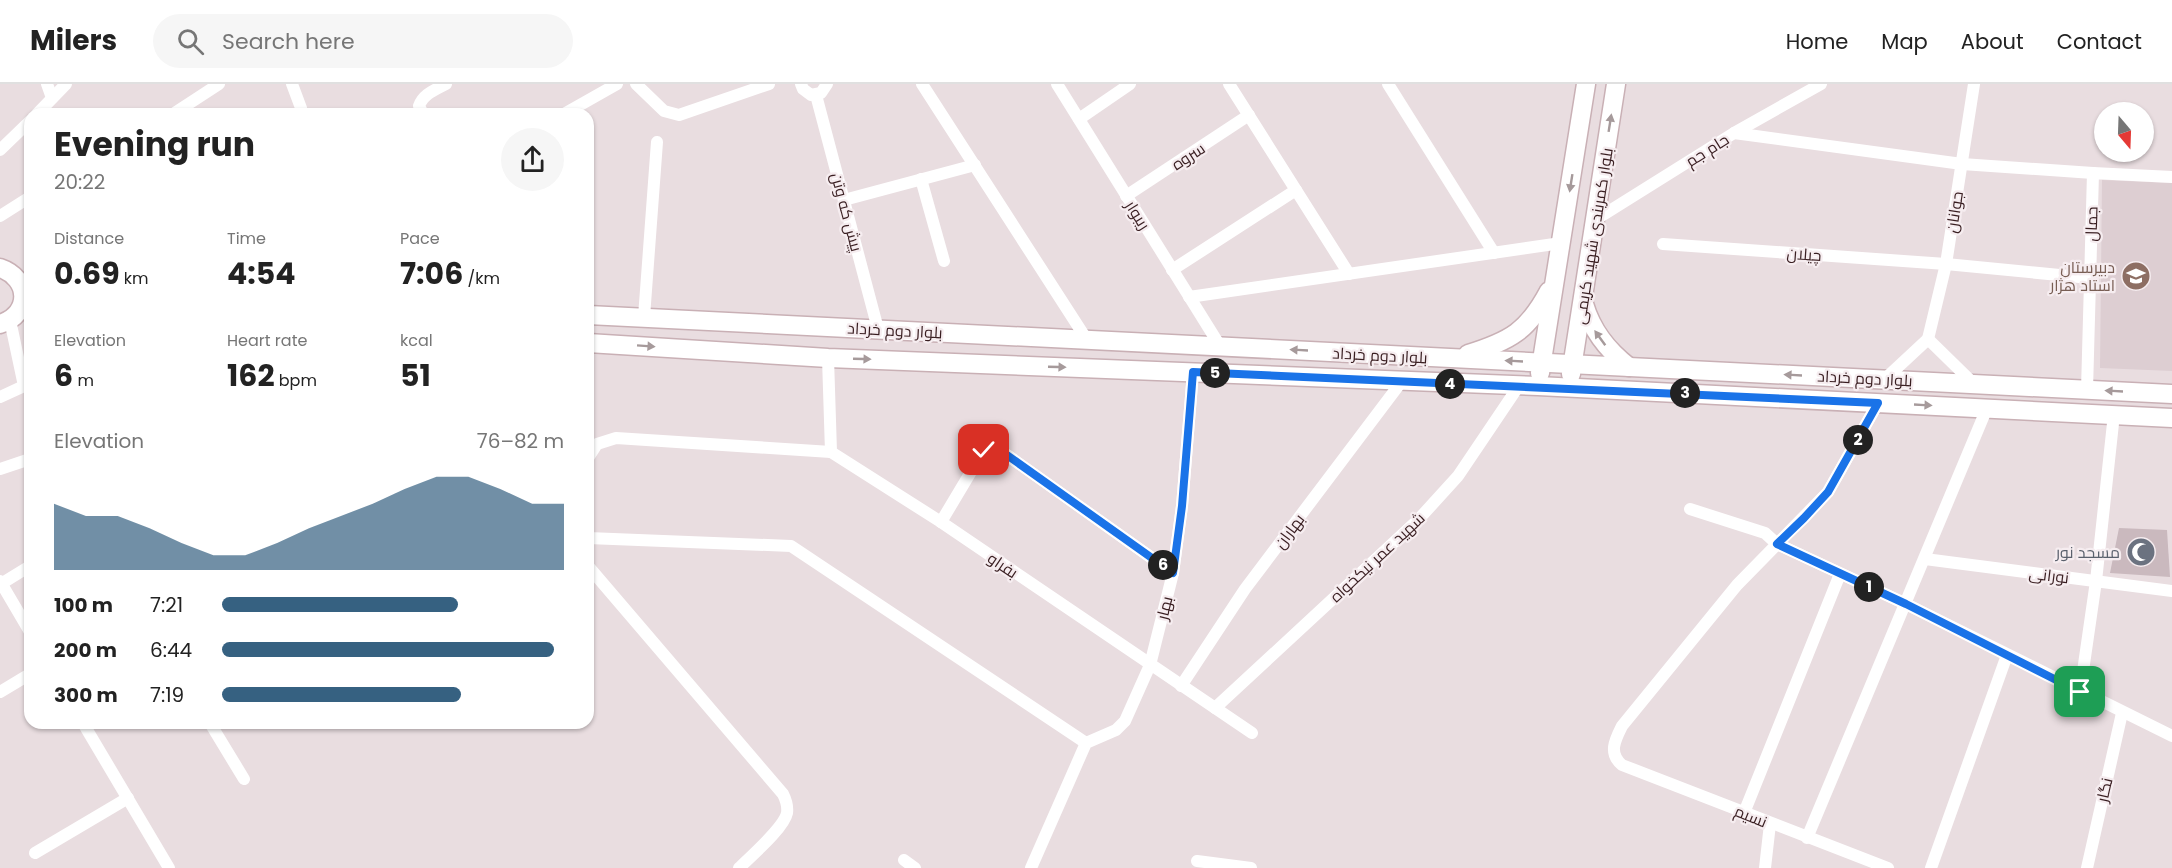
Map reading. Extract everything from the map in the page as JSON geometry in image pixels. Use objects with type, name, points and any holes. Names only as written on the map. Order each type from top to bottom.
[{"type":"street","points":[[47,84],[52,98]]},
{"type":"street","points":[[43,108],[66,84]]},
{"type":"street","points":[[182,108],[219,84]]},
{"type":"street","points":[[292,84],[301,108]]},
{"type":"street","points":[[420,108],[421,100],[428,93],[446,84]]},
{"type":"street","points":[[575,108],[617,84]]},
{"type":"street","points":[[636,84],[664,111],[679,115],[769,84]]},
{"type":"street","points":[[801,84],[806,93],[816,95],[825,90],[827,84]]},
{"type":"street","points":[[922,84],[1087,340]]},
{"type":"street","name":"ریبوار","points":[[1057,84],[1220,346]]},
{"type":"street","points":[[1079,119],[1130,84]]},
{"type":"street","points":[[1229,84],[1349,274]]},
{"type":"street","points":[[1388,84],[1494,253]]},
{"type":"street","name":"بلوار کمربندی شهید کریمی","points":[[1538,386],[1586,84]]},
{"type":"street","name":"بلوار کمربندی شهید کریمی","points":[[1569,388],[1616,84]]},
{"type":"street","name":"جوانان","points":[[1928,339],[1946,264],[1974,84]]},
{"type":"street","name":"جام جم","points":[[1595,220],[1814,85]]},
{"type":"street","name":"پیش که وتن","points":[[816,95],[878,329]]},
{"type":"street","name":"سروه","points":[[1126,196],[1249,115]]},
{"type":"street","points":[[0,150],[24,127]]},
{"type":"street","points":[[1734,133],[1962,164],[2172,177]]},
{"type":"street","points":[[644,317],[657,142]]},
{"type":"street","points":[[844,200],[975,165]]},
{"type":"street","name":"جمال","points":[[2087,390],[2093,173]]},
{"type":"street","points":[[921,179],[944,261]]},
{"type":"street","points":[[1172,270],[1296,190]]},
{"type":"street","points":[[0,216],[24,201]]},
{"type":"street","points":[[1189,297],[1561,243]]},
{"type":"street","name":"چیلان","points":[[1663,244],[1946,264],[2090,278]]},
{"type":"street","points":[[0,268],[10,272],[24,284]]},
{"type":"street","points":[[1455,358],[1489,348],[1510,338],[1533,319],[1554,282]]},
{"type":"street","points":[[24,296],[14,318],[24,371]]},
{"type":"street","points":[[1583,300],[1591,326],[1614,356],[1629,367]]},
{"type":"street","name":"بلوار دوم خرداد","points":[[594,315],[2172,394]]},
{"type":"street","points":[[1885,379],[1928,339],[1974,384]]},
{"type":"street","name":"بلوار دوم خرداد","points":[[594,343],[828,358],[1538,386],[2172,418]]},
{"type":"street","points":[[594,449],[597,444],[616,438],[831,452],[828,358]]},
{"type":"street","points":[[1696,394],[1701,370]]},
{"type":"street","name":"بهار","points":[[1086,743],[1116,730],[1125,721],[1150,665],[1173,573],[1182,506],[1193,372]]},
{"type":"street","name":"بهاران","points":[[1181,686],[1245,589],[1402,381]]},
{"type":"street","name":"شهید عمر نیکخواه","points":[[1215,708],[1418,520],[1458,476],[1518,387]]},
{"type":"street","points":[[0,397],[24,388]]},
{"type":"street","points":[[1777,544],[1828,492],[1878,403]]},
{"type":"street","points":[[1807,838],[1987,408]]},
{"type":"street","points":[[2080,692],[2096,581],[2114,414]]},
{"type":"street","points":[[941,522],[984,450],[990,447],[997,448],[1173,573]]},
{"type":"street","name":"بفراو","points":[[831,452],[941,522],[1252,733]]},
{"type":"street","points":[[0,469],[24,461]]},
{"type":"street","points":[[1690,509],[1765,533],[1777,544],[1906,604],[2172,736]]},
{"type":"street","points":[[594,538],[790,546],[1086,743],[1030,868]]},
{"type":"street","name":"نسیم","points":[[1777,544],[1737,585],[1622,726],[1614,743],[1613,753],[1622,765],[1888,868]]},
{"type":"street","name":"نورانی","points":[[1925,559],[2172,591]]},
{"type":"street","points":[[24,570],[1,583],[24,622]]},
{"type":"street","points":[[594,573],[783,794],[787,804],[787,815],[778,828],[740,868]]},
{"type":"street","points":[[1744,813],[1840,574]]},
{"type":"street","points":[[1931,868],[2007,655]]},
{"type":"street","points":[[0,692],[24,678]]},
{"type":"street","name":"نگار","points":[[2087,868],[2122,713]]},
{"type":"street","points":[[87,729],[169,868]]},
{"type":"street","points":[[214,729],[244,779]]},
{"type":"street","points":[[35,853],[128,798]]},
{"type":"street","points":[[1765,868],[1770,824]]},
{"type":"street","points":[[1197,861],[1251,868]]},
{"type":"shaded area","name":"دبیرستان استاد هژار","points":[[2102,180],[2172,183],[2172,371],[2100,368]]},
{"type":"building","name":"مسجد نور","points":[[2119,528],[2167,530],[2170,577],[2110,573]]},
{"type":"place","name":"دبیرستان استاد هژار","points":[[2136,276]]},
{"type":"place","name":"مسجد نور","points":[[2141,552]]},
{"type":"route","points":[[984,450],[990,447],[997,448],[1173,573],[1182,506],[1193,372],[1878,403],[1828,492],[1777,544],[1906,604],[2080,692]]}]
